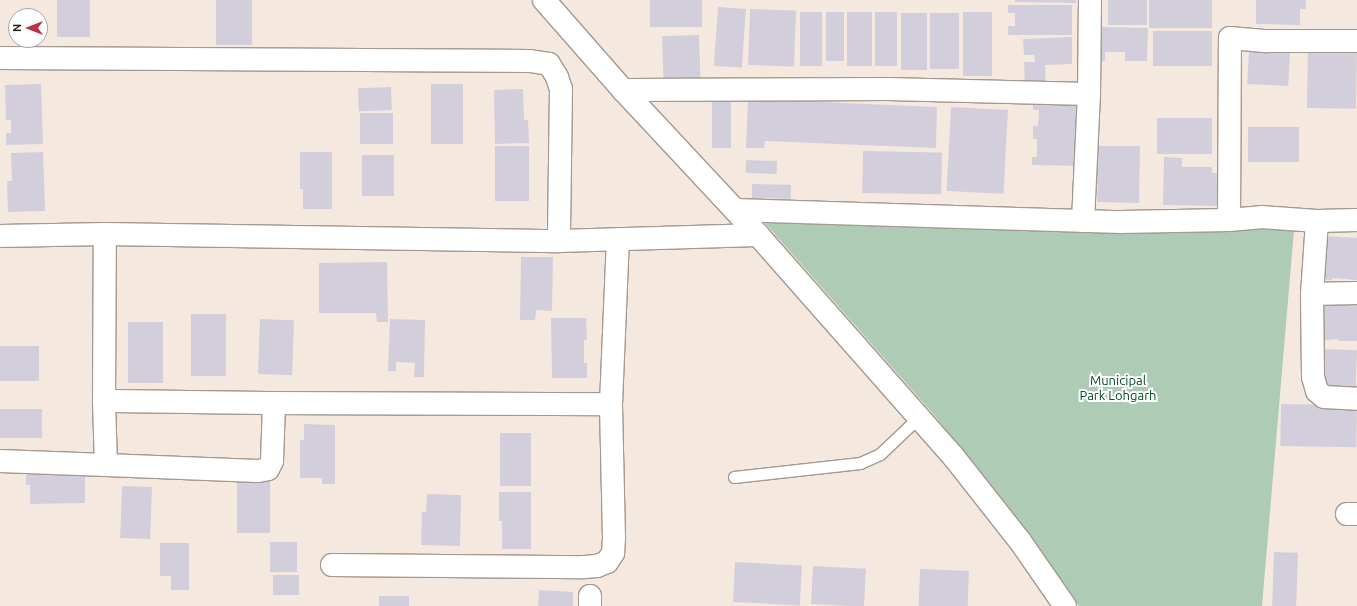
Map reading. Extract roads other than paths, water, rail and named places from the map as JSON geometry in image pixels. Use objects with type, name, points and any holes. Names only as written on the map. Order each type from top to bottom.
[{"type":"street","points":[[544,0],[623,90],[758,235],[953,456],[1020,541],[1065,606]]},
{"type":"street","points":[[1084,221],[1089,94],[1090,0]]},
{"type":"street","points":[[1229,220],[1230,38],[1266,41],[1357,41]]},
{"type":"street","points":[[0,58],[522,61],[549,64],[557,76],[561,89],[559,241]]},
{"type":"street","points":[[623,90],[888,89],[1089,94]]},
{"type":"street","points":[[735,210],[1084,221],[1229,220],[1261,216],[1317,221],[1357,220]]},
{"type":"street","points":[[1317,221],[1312,294],[1313,377],[1316,392],[1324,397],[1357,399]]},
{"type":"street","points":[[105,234],[104,401],[106,464]]},
{"type":"street","points":[[0,236],[105,234],[559,241],[758,235]]},
{"type":"street","points":[[332,565],[584,567],[597,566],[607,562],[613,553],[614,538],[611,404],[618,239]]},
{"type":"street","points":[[1312,294],[1357,293]]},
{"type":"street","points":[[104,401],[611,404]]},
{"type":"street","points":[[0,461],[258,471],[268,469],[272,461],[274,403]]},
{"type":"lane","points":[[734,477],[860,463],[880,454],[919,417]]},
{"type":"park label","name":"Municipal Park Lohgarh","points":[[1118,388]]}]
